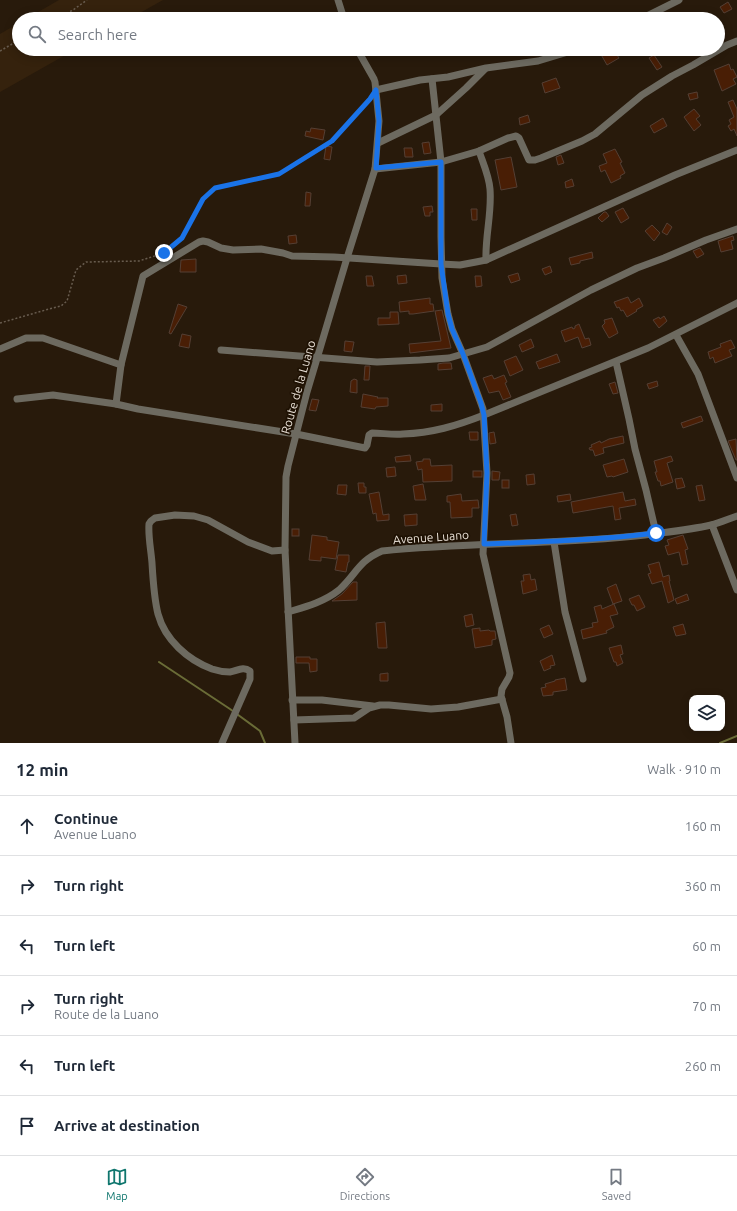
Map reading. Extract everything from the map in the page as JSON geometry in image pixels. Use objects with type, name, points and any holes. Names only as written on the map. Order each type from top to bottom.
[{"type":"street","points":[[338,0],[342,12]]},
{"type":"street","points":[[655,12],[679,0]]},
{"type":"street","points":[[725,46],[737,40]]},
{"type":"street","name":"Route de la Luano","points":[[295,743],[285,550],[286,477],[317,357],[376,168],[379,121],[376,90],[374,79],[361,56]]},
{"type":"street","points":[[376,90],[420,80],[432,80],[468,73],[486,68],[538,61],[555,56]]},
{"type":"street","points":[[376,168],[441,162],[516,136],[520,140],[528,158],[531,161],[535,160],[582,141],[595,134],[642,95],[708,56]]},
{"type":"street","points":[[378,143],[436,116],[486,68]]},
{"type":"street","points":[[432,80],[441,162],[441,264],[448,314],[452,329],[463,354],[484,415],[487,473],[483,554],[510,673],[501,693],[511,743]]},
{"type":"street","points":[[479,150],[490,188],[489,215],[485,248],[486,260]]},
{"type":"street","points":[[116,404],[121,364],[143,276],[199,242],[208,242],[221,248],[233,250],[261,249],[292,256],[328,256],[441,264],[476,262],[486,260],[675,175],[737,150]]},
{"type":"street","points":[[221,350],[377,362],[449,358],[487,347],[591,290],[636,268],[737,229]]},
{"type":"street","points":[[17,399],[53,395],[296,434],[364,448],[367,445],[370,433],[404,434],[441,430],[457,426],[616,362],[676,335],[737,303]]},
{"type":"street","points":[[676,335],[698,374],[737,478]]},
{"type":"street","points":[[0,349],[26,338],[43,338],[121,364]]},
{"type":"street","points":[[616,362],[635,449],[656,533]]},
{"type":"street","points":[[222,743],[250,679],[250,671],[247,669],[242,669],[231,672],[222,672],[201,665],[184,652],[168,636],[159,615],[153,576],[149,524],[150,521],[155,518],[176,515],[194,516],[208,520],[248,542],[272,551],[285,550]]},
{"type":"street","name":"Avenue Luano","points":[[288,612],[310,605],[331,595],[345,584],[366,559],[382,551],[484,544],[620,538],[679,531],[712,525],[737,516]]},
{"type":"street","points":[[712,525],[737,590]]},
{"type":"street","points":[[554,542],[565,612],[582,679]]},
{"type":"street","points":[[292,700],[307,699],[374,706],[389,705],[431,709],[458,707],[502,699]]},
{"type":"street","points":[[294,720],[354,718],[374,706]]},
{"type":"path","points":[[69,12],[87,0]]},
{"type":"path","points":[[0,51],[12,44]]},
{"type":"path","points":[[0,323],[49,308],[61,306],[67,301],[76,270],[86,262],[139,261],[164,253],[182,238],[203,199],[215,188],[279,174],[332,141],[370,99],[376,90]]},
{"type":"shaded area","points":[[59,0],[163,0],[142,12],[38,12]]},
{"type":"shaded area","points":[[12,27],[12,56],[64,56],[0,92],[0,34]]},
{"type":"building","points":[[728,2],[732,9],[725,12],[720,7]]},
{"type":"building","points":[[602,56],[618,56],[619,58],[607,65]]},
{"type":"building","points":[[655,56],[662,67],[657,70],[649,58]]},
{"type":"building","points":[[729,64],[731,70],[733,69],[737,77],[733,79],[736,84],[722,91],[714,70]]},
{"type":"building","points":[[556,78],[560,88],[545,93],[542,83]]},
{"type":"building","points":[[697,92],[698,98],[690,100],[688,94]]},
{"type":"building","points":[[733,100],[737,109],[737,136],[734,129],[731,131],[728,126],[731,124],[729,120],[734,117],[728,102]]},
{"type":"building","points":[[694,109],[700,116],[696,119],[701,125],[694,131],[684,117]]},
{"type":"building","points":[[528,115],[530,122],[520,125],[519,118]]},
{"type":"building","points":[[663,118],[667,126],[654,133],[650,126]]},
{"type":"building","points":[[311,128],[325,130],[323,140],[305,136],[306,131],[310,132]]},
{"type":"building","points":[[429,142],[431,153],[424,154],[422,143]]},
{"type":"building","points":[[326,146],[332,147],[330,160],[324,159]]},
{"type":"building","points":[[404,148],[412,148],[413,157],[405,157]]},
{"type":"building","points":[[615,149],[622,162],[620,163],[625,173],[620,176],[621,178],[611,183],[605,170],[601,172],[599,166],[607,163],[603,154]]},
{"type":"building","points":[[561,155],[564,163],[558,165],[556,157]]},
{"type":"building","points":[[511,157],[517,187],[501,190],[495,160]]},
{"type":"building","points":[[572,179],[574,186],[566,188],[565,182]]},
{"type":"building","points":[[306,192],[311,193],[310,206],[305,206]]},
{"type":"building","points":[[432,206],[433,212],[430,212],[430,216],[425,216],[423,207]]},
{"type":"building","points":[[623,208],[629,218],[621,223],[615,212]]},
{"type":"building","points":[[471,209],[477,209],[477,220],[472,220]]},
{"type":"building","points":[[606,212],[609,216],[602,222],[598,218]]},
{"type":"building","points":[[667,223],[672,227],[667,235],[662,232]]},
{"type":"building","points":[[652,225],[660,233],[654,241],[645,231]]},
{"type":"building","points":[[296,235],[297,243],[289,244],[288,236]]},
{"type":"building","points":[[733,236],[734,240],[731,241],[733,249],[721,252],[718,241]]},
{"type":"building","points":[[700,248],[704,254],[697,258],[693,251]]},
{"type":"building","points":[[592,252],[593,258],[571,265],[569,258]]},
{"type":"building","points":[[196,259],[196,272],[180,272],[181,260]]},
{"type":"building","points":[[550,266],[552,272],[545,275],[542,269]]},
{"type":"building","points":[[518,273],[520,280],[511,283],[508,276]]},
{"type":"building","points":[[406,275],[407,283],[398,284],[397,276]]},
{"type":"building","points":[[366,276],[372,276],[374,286],[367,286]]},
{"type":"building","points":[[475,276],[481,276],[482,286],[476,287]]},
{"type":"building","points":[[628,297],[631,303],[639,298],[643,306],[627,317],[623,310],[621,311],[619,307],[617,308],[614,302]]},
{"type":"building","points":[[430,298],[430,304],[433,304],[434,311],[413,314],[409,314],[409,311],[400,312],[399,302]]},
{"type":"building","points":[[178,304],[187,307],[171,334],[169,333]]},
{"type":"building","points":[[442,310],[451,348],[410,353],[409,344],[441,341],[435,311]]},
{"type":"building","points":[[390,312],[398,312],[399,324],[378,325],[378,318],[390,318]]},
{"type":"building","points":[[664,316],[667,321],[659,328],[653,320],[659,317],[660,319]]},
{"type":"building","points":[[612,318],[618,333],[609,338],[602,326],[605,323],[604,320]]},
{"type":"building","points":[[579,324],[585,339],[589,338],[591,345],[582,348],[578,337],[565,342],[561,331],[572,327],[573,329]]},
{"type":"building","points":[[182,334],[191,336],[189,348],[179,346]]},
{"type":"building","points":[[531,339],[534,347],[522,352],[519,345]]},
{"type":"building","points":[[731,340],[735,348],[729,350],[732,356],[715,363],[713,357],[710,359],[708,352],[721,347],[720,344]]},
{"type":"building","points":[[345,341],[354,342],[352,352],[344,351]]},
{"type":"building","points":[[557,354],[560,362],[539,369],[536,362]]},
{"type":"building","points":[[516,356],[523,370],[510,376],[504,361]]},
{"type":"building","points":[[451,363],[452,369],[438,370],[438,364]]},
{"type":"building","points":[[365,366],[370,366],[369,380],[364,380]]},
{"type":"building","points":[[492,375],[494,379],[504,375],[507,382],[505,383],[511,397],[503,400],[499,391],[489,393],[483,378]]},
{"type":"building","points":[[354,379],[357,380],[357,393],[350,392],[351,381]]},
{"type":"building","points":[[657,381],[658,386],[649,389],[647,384]]},
{"type":"building","points":[[615,382],[618,393],[613,394],[609,384]]},
{"type":"building","points":[[363,394],[378,397],[377,398],[388,398],[388,406],[376,407],[375,409],[361,407]]},
{"type":"building","points":[[312,399],[319,400],[316,411],[309,410]]},
{"type":"building","points":[[442,404],[442,411],[431,411],[431,405]]},
{"type":"building","points":[[701,416],[703,421],[683,428],[681,423]]},
{"type":"building","points":[[469,432],[478,432],[478,440],[470,440]]},
{"type":"building","points":[[494,432],[496,443],[490,444],[489,433]]},
{"type":"building","points":[[623,436],[624,443],[603,448],[604,453],[595,456],[593,450],[590,450],[589,448],[592,447],[591,445],[600,441],[601,443],[609,439]]},
{"type":"building","points":[[736,439],[737,460],[728,441]]},
{"type":"building","points":[[410,455],[411,461],[396,462],[395,457]]},
{"type":"building","points":[[671,456],[673,461],[667,463],[673,482],[661,486],[655,472],[657,472],[654,461]]},
{"type":"building","points":[[423,459],[430,459],[431,466],[452,465],[452,481],[423,482],[422,469],[418,470],[416,462],[423,461]]},
{"type":"building","points":[[624,459],[628,472],[613,477],[607,477],[603,465]]},
{"type":"building","points":[[395,467],[396,476],[387,477],[386,468]]},
{"type":"building","points":[[473,471],[482,471],[482,477],[473,477]]},
{"type":"building","points":[[492,471],[500,472],[499,480],[492,480]]},
{"type":"building","points":[[534,474],[535,484],[527,485],[526,475]]},
{"type":"building","points":[[682,478],[685,487],[677,489],[675,479]]},
{"type":"building","points":[[502,480],[509,480],[509,488],[502,488]]},
{"type":"building","points":[[358,483],[364,483],[366,493],[359,493]]},
{"type":"building","points":[[423,484],[426,500],[415,500],[413,486]]},
{"type":"building","points":[[338,485],[347,485],[346,495],[337,494]]},
{"type":"building","points":[[702,485],[705,500],[699,501],[696,486]]},
{"type":"building","points":[[379,492],[383,515],[389,514],[389,520],[377,521],[376,513],[373,514],[369,494]]},
{"type":"building","points":[[623,492],[625,501],[635,499],[636,505],[619,508],[621,519],[615,520],[613,506],[573,513],[571,502]]},
{"type":"building","points":[[461,494],[462,501],[478,500],[479,508],[472,508],[472,517],[451,518],[450,502],[447,502],[447,496]]},
{"type":"building","points":[[570,494],[571,500],[558,502],[557,496]]},
{"type":"building","points":[[417,514],[417,525],[405,526],[404,515]]},
{"type":"building","points":[[516,514],[518,525],[512,526],[510,515]]},
{"type":"building","points":[[292,529],[299,529],[299,536],[292,536]]},
{"type":"building","points":[[312,535],[327,537],[327,540],[339,542],[336,559],[321,557],[321,561],[309,560]]},
{"type":"building","points":[[683,535],[688,549],[685,550],[688,564],[682,565],[679,552],[668,555],[665,546],[669,545],[667,540]]},
{"type":"building","points":[[338,555],[349,555],[349,562],[346,572],[335,570]]},
{"type":"building","points":[[659,562],[663,577],[669,575],[674,600],[668,603],[662,581],[652,584],[648,574],[651,573],[648,565]]},
{"type":"building","points":[[530,574],[531,580],[535,579],[537,590],[523,594],[521,581],[524,581],[523,575]]},
{"type":"building","points":[[353,582],[357,582],[357,600],[332,601],[342,594]]},
{"type":"building","points":[[616,584],[622,601],[613,604],[607,588]]},
{"type":"building","points":[[687,594],[689,600],[677,604],[675,599]]},
{"type":"building","points":[[639,595],[645,607],[637,611],[629,599]]},
{"type":"building","points":[[614,604],[618,614],[610,616],[614,627],[606,631],[607,633],[583,639],[581,630],[593,627],[592,623],[598,622],[594,607],[601,605],[602,609]]},
{"type":"building","points":[[472,614],[474,625],[466,627],[464,616]]},
{"type":"building","points":[[385,622],[387,648],[378,648],[376,623]]},
{"type":"building","points":[[683,624],[686,634],[676,636],[673,627]]},
{"type":"building","points":[[549,625],[553,634],[544,638],[540,629]]},
{"type":"building","points":[[480,628],[480,631],[495,631],[496,639],[492,640],[492,645],[475,648],[472,629]]},
{"type":"building","points":[[621,645],[623,654],[620,655],[623,663],[617,666],[609,648]]},
{"type":"building","points":[[552,655],[555,665],[550,666],[551,668],[544,671],[540,661]]},
{"type":"building","points":[[296,657],[310,657],[310,659],[317,659],[317,671],[310,672],[309,663],[296,663]]},
{"type":"building","points":[[388,673],[388,681],[380,681],[380,674]]},
{"type":"building","points":[[565,678],[567,690],[553,692],[553,695],[543,696],[541,688],[546,687],[545,684]]},
{"type":"waterway","points":[[159,662],[230,709],[260,731],[265,743]]},
{"type":"waterway","points":[[720,743],[737,736]]},
{"type":"route","points":[[164,253],[182,238],[203,199],[215,188],[279,174],[332,141],[370,99],[376,90],[379,121],[376,168],[441,162],[441,264],[448,314],[452,329],[463,354],[484,415],[487,473],[484,544],[620,538],[656,533]]}]
